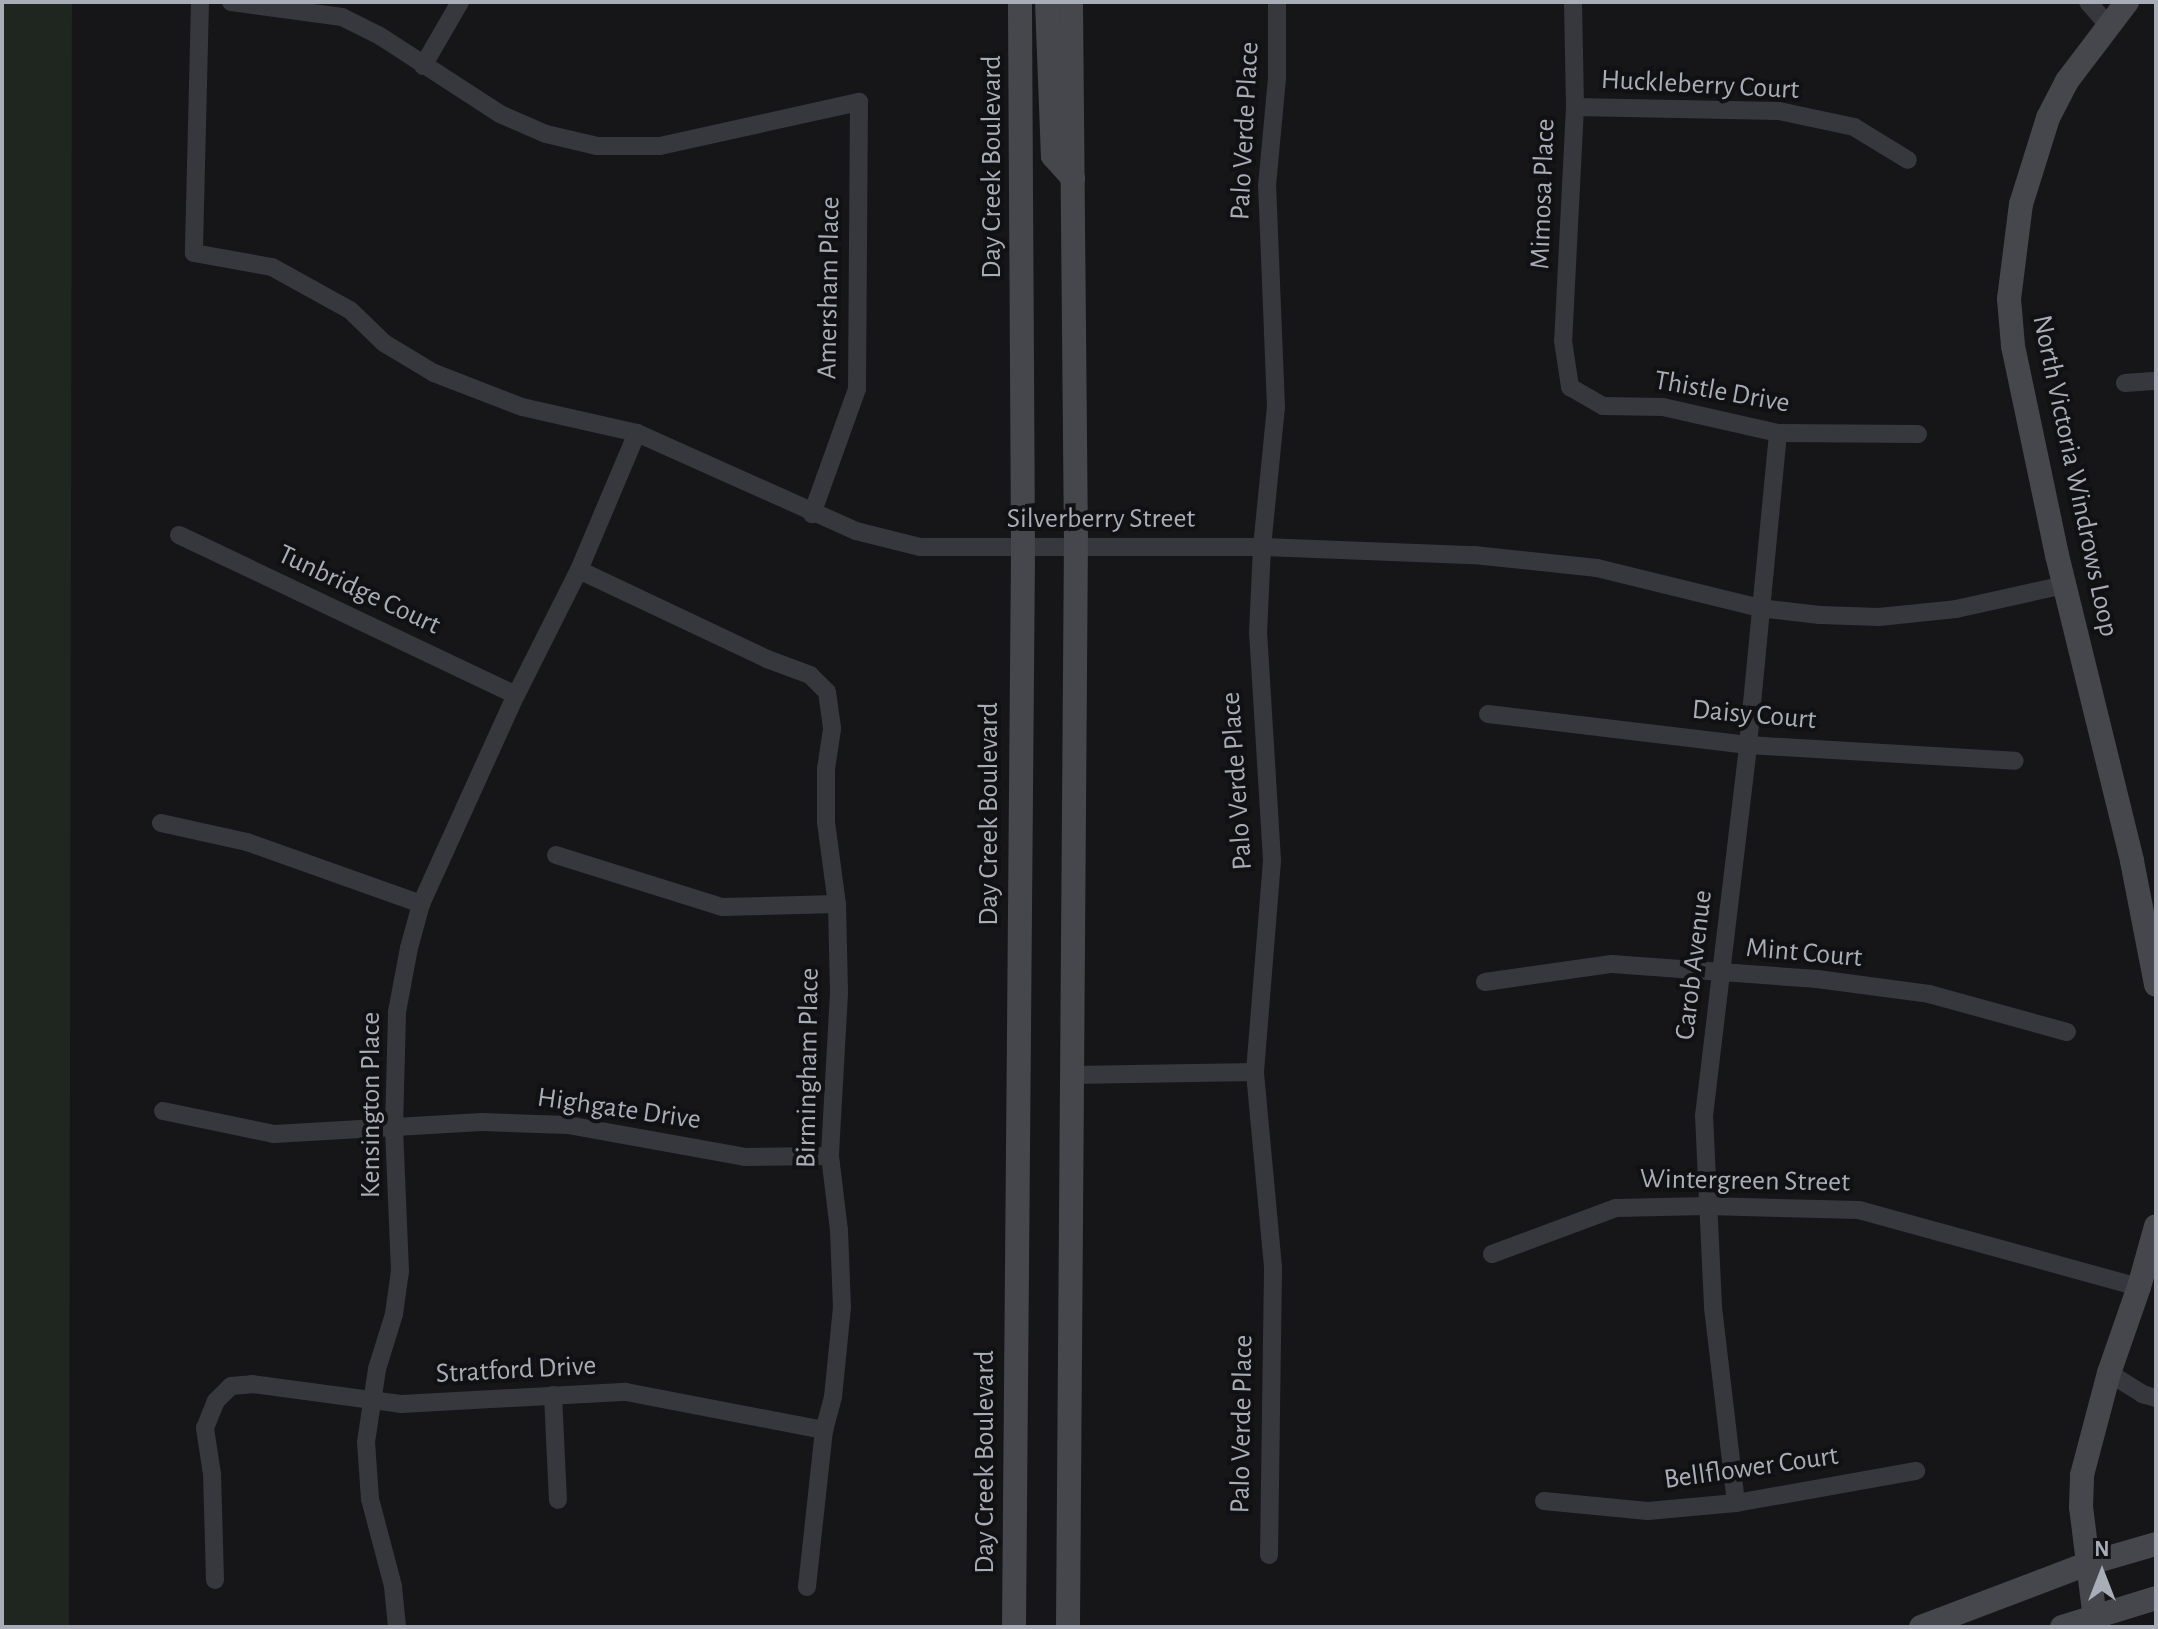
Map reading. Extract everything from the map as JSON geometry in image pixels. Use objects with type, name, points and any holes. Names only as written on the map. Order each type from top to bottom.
[{"type":"main road","name":"Day Creek Boulevard","points":[[1014,1627],[1023,547],[1020,2]]},
{"type":"main road","points":[[1047,2],[1053,156],[1073,178]]},
{"type":"main road","points":[[1068,1627],[1076,546],[1071,2]]},
{"type":"main road","name":"North Victoria Windrows Loop","points":[[2127,2],[2067,81],[2048,118],[2021,204],[2009,299],[2013,346],[2064,585],[2132,861],[2156,985]]},
{"type":"main road","points":[[2095,1621],[2081,1507],[2082,1475],[2109,1373],[2156,1226]]},
{"type":"main road","points":[[1921,1627],[2087,1564],[2156,1544]]},
{"type":"main road","points":[[2062,1627],[2095,1621],[2156,1598]]},
{"type":"street","name":"Silverberry Street","points":[[200,2],[194,253],[272,267],[350,310],[384,343],[434,373],[522,407],[637,433],[812,514],[856,531],[920,547],[1262,547],[1474,555],[1597,568],[1760,608],[1879,617],[1956,609],[2064,585]]},
{"type":"street","points":[[231,2],[342,17],[380,36],[423,66],[460,2]]},
{"type":"street","name":"Palo Verde Place","points":[[1269,1555],[1273,1267],[1255,1072],[1272,860],[1271,808],[1259,690],[1262,547],[1276,407],[1267,186],[1277,78],[1277,2]]},
{"type":"street","name":"Mimosa Place","points":[[1570,387],[1563,341],[1575,107],[1573,2]]},
{"type":"street","points":[[2088,2],[2108,25]]},
{"type":"street","name":"Amersham Place","points":[[423,66],[500,114],[546,134],[597,146],[660,146],[859,102],[857,389],[812,514]]},
{"type":"street","name":"Huckleberry Court","points":[[1575,107],[1779,111],[1854,127],[1908,160]]},
{"type":"street","points":[[2125,383],[2156,381]]},
{"type":"street","name":"Thistle Drive","points":[[1570,387],[1603,406],[1663,407],[1778,433],[1918,434]]},
{"type":"street","name":"Kensington Place","points":[[397,1627],[393,1586],[370,1499],[366,1442],[377,1369],[394,1314],[400,1271],[394,1128],[397,1012],[421,904],[516,695],[579,570],[637,433]]},
{"type":"street","name":"Carob Avenue","points":[[1736,1503],[1706,1206],[1704,1116],[1748,745],[1778,433]]},
{"type":"street","name":"Tunbridge Court","points":[[179,535],[516,695]]},
{"type":"street","name":"Birmingham Place","points":[[579,570],[767,659],[810,675],[827,692],[832,729],[826,769],[826,822],[837,904],[839,993],[830,1156],[839,1230],[842,1307],[833,1397],[824,1430],[807,1587]]},
{"type":"street","name":"Daisy Court","points":[[1488,714],[1748,745],[2015,761]]},
{"type":"street","points":[[161,823],[247,842],[421,904]]},
{"type":"street","points":[[556,855],[722,907],[837,904]]},
{"type":"street","name":"Mint Court","points":[[1485,982],[1612,964],[1817,979],[1929,994],[2067,1032]]},
{"type":"street","points":[[1071,1075],[1255,1072]]},
{"type":"street","name":"Highgate Drive","points":[[163,1111],[274,1134],[482,1122],[568,1125],[746,1157],[830,1156]]},
{"type":"street","name":"Wintergreen Street","points":[[1492,1254],[1616,1208],[1706,1206],[1859,1210],[2139,1287]]},
{"type":"street","points":[[2109,1373],[2156,1398]]},
{"type":"street","name":"Stratford Drive","points":[[215,1580],[212,1474],[205,1428],[216,1401],[231,1386],[252,1384],[401,1404],[626,1392],[824,1430]]},
{"type":"street","points":[[553,1395],[558,1500]]},
{"type":"street","name":"Bellflower Court","points":[[1544,1501],[1648,1511],[1736,1503],[1916,1471]]},
{"type":"shaded area","points":[[2,2],[72,2],[69,1627],[2,1627]]}]
